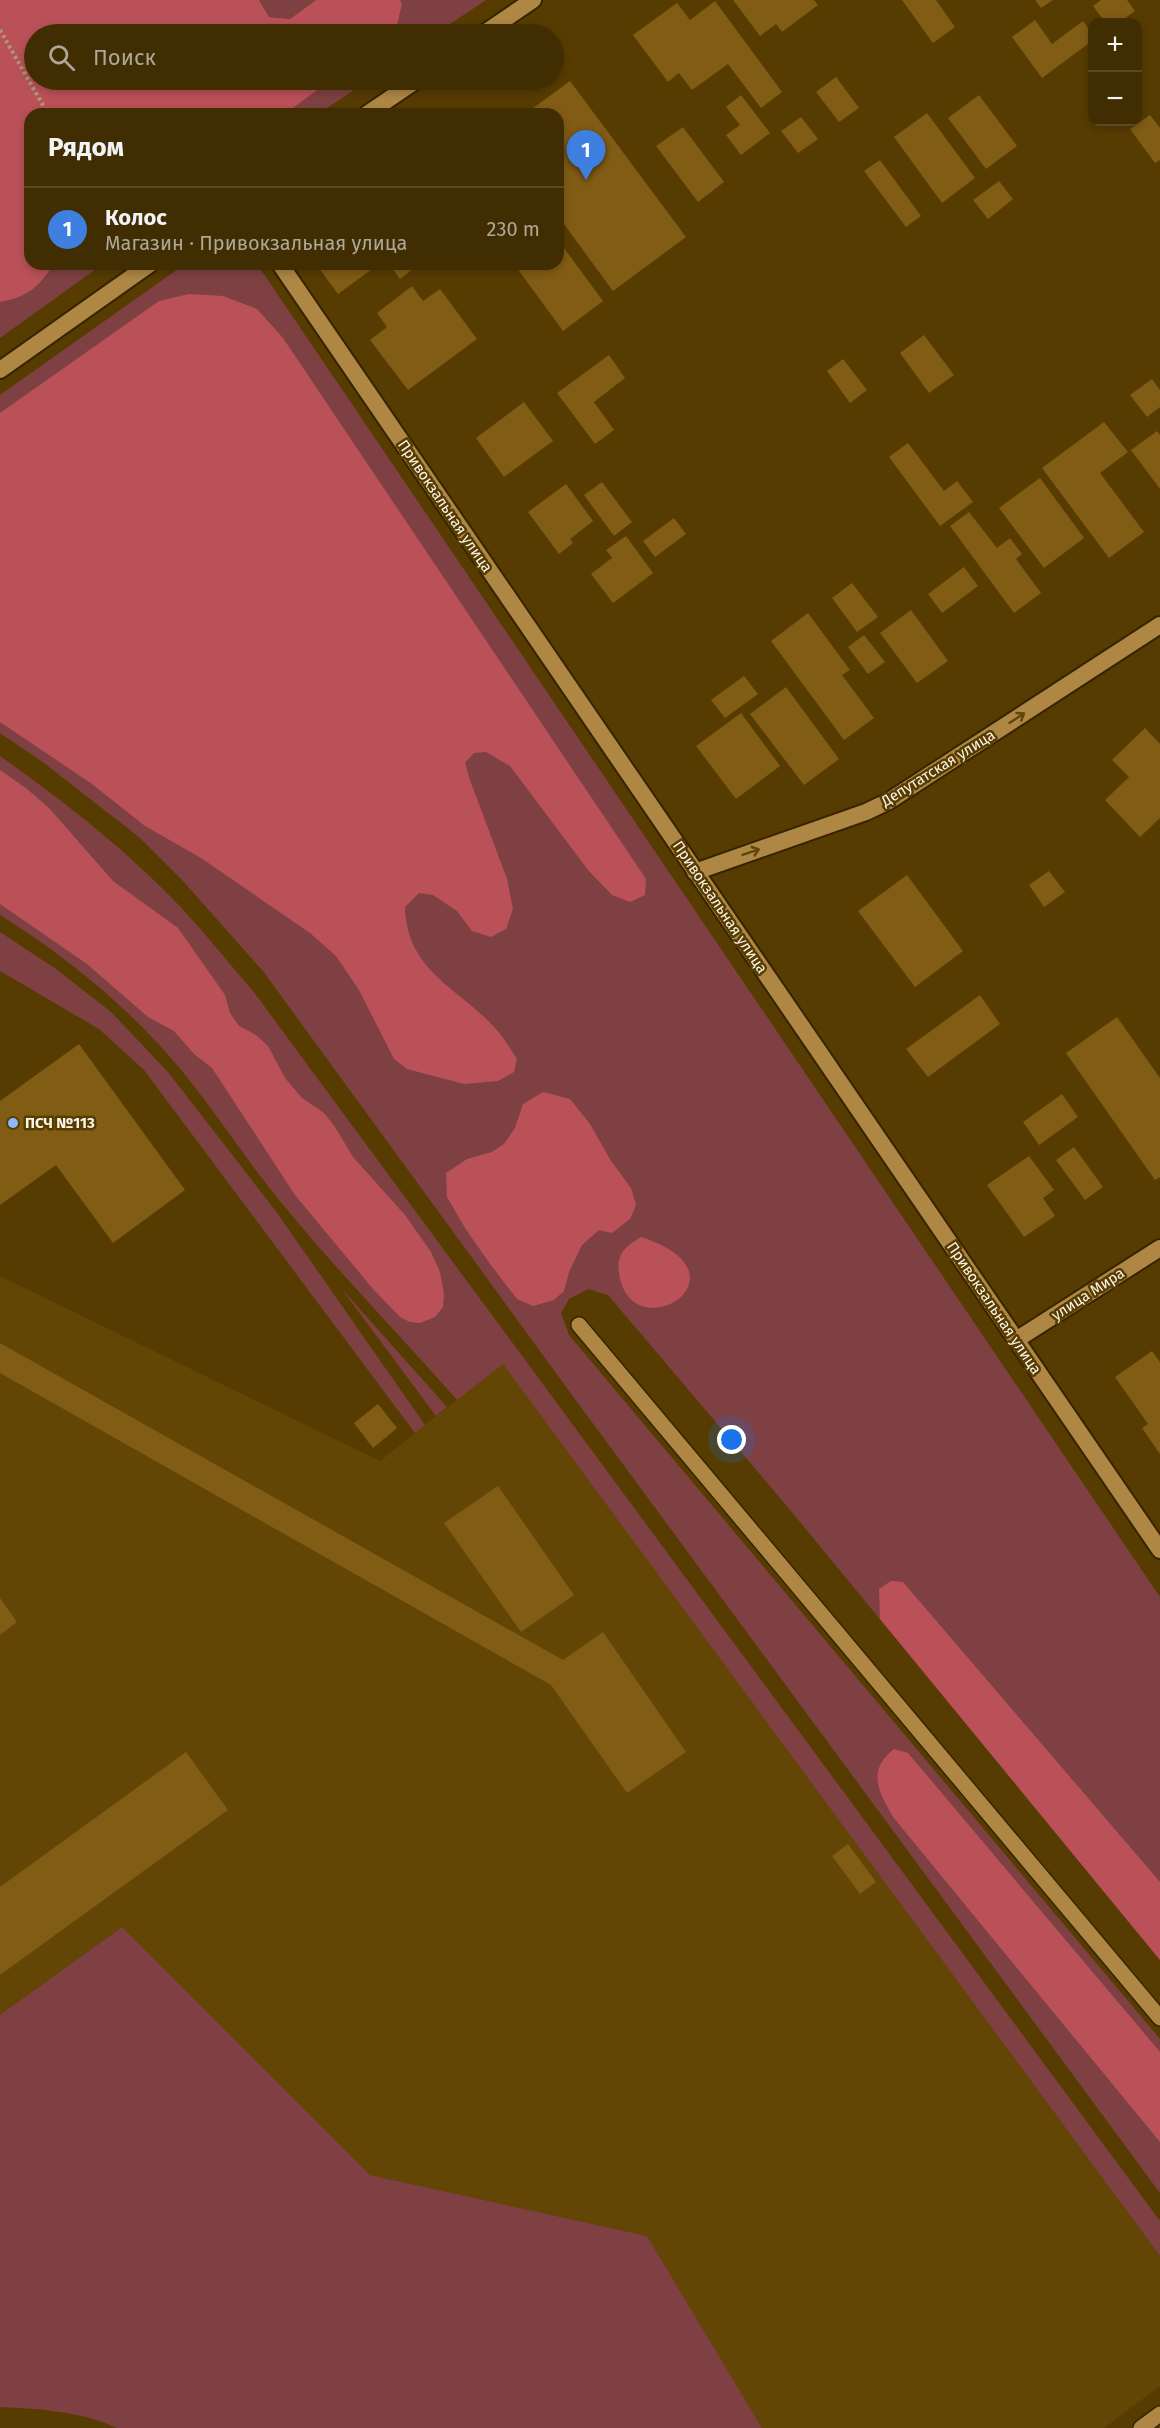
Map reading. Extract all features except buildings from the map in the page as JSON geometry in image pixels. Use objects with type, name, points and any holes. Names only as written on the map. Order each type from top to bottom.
[{"type":"street","points":[[498,24],[533,0]]},
{"type":"street","points":[[376,108],[402,90]]},
{"type":"street","points":[[0,370],[142,270]]},
{"type":"street","name":"Привокзальная улица","points":[[284,270],[1160,1550]]},
{"type":"street","name":"Депутатская улица","points":[[695,872],[866,812],[889,801],[1160,625]]},
{"type":"street","name":"улица Мира","points":[[1016,1340],[1160,1248]]},
{"type":"lane","points":[[579,1324],[1160,2018]]},
{"type":"lane","points":[[1141,2428],[1160,2414]]},
{"type":"path","points":[[0,30],[24,72]]},
{"type":"path","points":[[34,90],[45,108]]},
{"type":"shaded area","points":[[0,0],[259,0],[269,17],[290,19],[316,0],[400,0],[402,4],[398,24],[24,24],[24,90],[317,90],[293,108],[24,108],[24,270],[50,270],[32,290],[0,302]]},
{"type":"shaded area","points":[[259,0],[316,0],[290,19],[269,17]]},
{"type":"shaded area","points":[[400,0],[486,0],[450,24],[398,24],[402,4]]},
{"type":"shaded area","points":[[317,90],[354,90],[327,108],[293,108]]},
{"type":"shaded area","points":[[50,270],[95,270],[0,338],[0,302],[25,294],[43,279]]},
{"type":"shaded area","points":[[177,270],[261,270],[1160,1597],[1160,1960],[786,1505],[608,1295],[588,1289],[569,1299],[561,1313],[569,1335],[1160,2039],[1160,2193],[572,1395],[263,971],[183,881],[139,837],[44,763],[0,733],[0,395]]},
{"type":"shaded area","points":[[189,294],[223,296],[257,309],[283,338],[646,879],[645,895],[630,902],[612,895],[588,870],[510,766],[486,752],[474,753],[465,763],[507,879],[513,909],[506,929],[491,937],[472,931],[457,911],[433,895],[419,893],[405,907],[408,929],[415,948],[425,963],[495,1028],[517,1059],[514,1072],[498,1081],[464,1084],[407,1069],[394,1059],[359,990],[336,956],[310,933],[201,858],[145,826],[92,784],[0,722],[0,413],[159,301]]},
{"type":"shaded area","points":[[0,756],[74,811],[144,871],[187,914],[253,991],[1160,2221],[1160,2256],[503,1364],[457,1400],[305,1231],[269,1188],[186,1076],[152,1037],[91,980],[47,946],[0,915]]},
{"type":"shaded area","points":[[0,770],[49,808],[113,881],[178,928],[225,995],[230,1013],[239,1026],[256,1035],[268,1046],[285,1078],[302,1098],[324,1113],[353,1157],[405,1215],[431,1252],[440,1272],[444,1294],[443,1307],[435,1317],[420,1323],[410,1322],[400,1317],[373,1289],[295,1195],[212,1068],[194,1054],[174,1031],[148,1017],[87,964],[0,904]]},
{"type":"shaded area","points":[[0,932],[56,969],[111,1012],[168,1072],[275,1210],[425,1425],[415,1433],[144,1070],[99,1029],[0,971]]},
{"type":"shaded area","points":[[543,1092],[570,1099],[590,1124],[611,1161],[631,1188],[636,1205],[630,1219],[612,1233],[599,1230],[582,1245],[569,1272],[564,1291],[554,1300],[533,1306],[517,1299],[465,1228],[447,1197],[446,1173],[467,1159],[492,1152],[504,1144],[515,1128],[523,1104]]},
{"type":"shaded area","points":[[641,1237],[674,1253],[688,1270],[688,1286],[678,1299],[662,1307],[644,1306],[628,1296],[619,1273],[618,1266],[623,1251]]},
{"type":"shaded area","points":[[0,1276],[380,1461],[503,1363],[1160,2256],[1160,2386],[1104,2428],[762,2428],[647,2236],[370,2175],[122,1927],[0,2015]]},
{"type":"shaded area","points":[[341,1288],[447,1407],[436,1416]]},
{"type":"shaded area","points":[[891,1581],[903,1582],[1160,1882],[1160,1960],[880,1619],[879,1589]]},
{"type":"shaded area","points":[[894,1749],[908,1753],[1160,2052],[1160,2142],[893,1817],[883,1799],[878,1774],[885,1757]]},
{"type":"shaded area","points":[[122,1927],[370,2175],[647,2236],[762,2428],[117,2428],[75,2414],[0,2407],[0,2015]]},
{"type":"place","name":"Колос","points":[[586,180]]},
{"type":"place","name":"ПСЧ №113","points":[[13,1123]]}]
